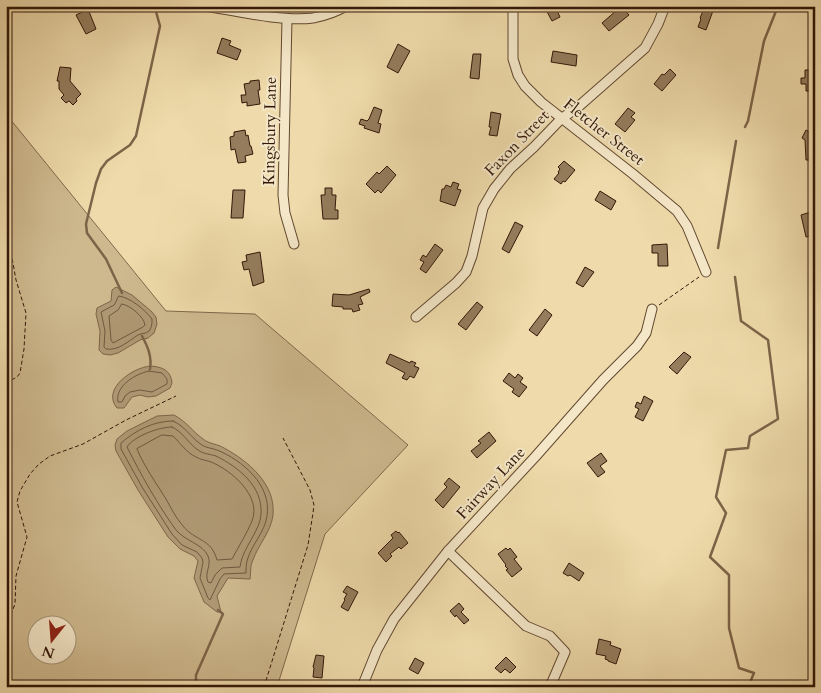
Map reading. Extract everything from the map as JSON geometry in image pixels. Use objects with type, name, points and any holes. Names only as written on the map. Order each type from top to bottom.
[{"type":"street","points":[[205,6],[287,19],[313,18],[335,12],[346,6]]},
{"type":"street","name":"Fletcher Street","points":[[513,6],[513,59],[518,75],[541,102],[677,211],[687,226],[706,272]]},
{"type":"street","name":"Faxon Street","points":[[416,317],[466,272],[472,256],[483,208],[494,188],[510,169],[561,119],[578,107],[645,48],[665,6]]},
{"type":"street","name":"Kingsbury Lane","points":[[287,19],[283,195],[284,213],[294,244]]},
{"type":"street","name":"Fairway Lane","points":[[362,687],[377,650],[394,619],[448,551],[603,380],[637,346],[646,333],[652,309]]},
{"type":"street","points":[[448,551],[526,626],[550,636],[565,652],[550,687]]},
{"type":"path","points":[[6,384],[20,373],[27,316],[11,252]]},
{"type":"path","points":[[652,309],[706,272]]},
{"type":"path","points":[[6,627],[14,604],[16,576],[27,537],[17,502],[20,491],[30,474],[50,456],[83,444],[126,420],[176,396]]},
{"type":"path","points":[[264,687],[308,544],[314,513],[310,490],[284,438]]},
{"type":"shaded area","points":[[6,114],[166,311],[255,314],[408,445],[325,534],[277,687],[6,687]]},
{"type":"water","points":[[116,287],[132,295],[151,311],[156,317],[157,324],[154,333],[148,338],[110,355],[103,354],[99,350],[100,331],[96,314],[97,308],[111,301],[112,290]]},
{"type":"water","points":[[151,366],[162,368],[168,372],[172,383],[170,388],[156,396],[140,395],[132,397],[124,408],[117,408],[113,401],[113,394],[121,380],[136,370]]},
{"type":"water","points":[[174,415],[205,441],[233,453],[251,467],[265,484],[273,504],[272,521],[252,562],[250,579],[228,578],[217,596],[221,612],[217,612],[204,602],[194,578],[198,561],[194,556],[180,549],[168,537],[116,451],[117,439],[127,431],[157,416]]},
{"type":"building","points":[[544,6],[555,6],[560,17],[552,21]]},
{"type":"building","points":[[705,6],[714,8],[706,30],[698,27]]},
{"type":"building","points":[[623,8],[629,15],[609,31],[602,23],[617,10]]},
{"type":"building","points":[[88,9],[96,29],[86,34],[76,15]]},
{"type":"building","points":[[222,38],[231,41],[229,45],[241,50],[237,60],[217,53]]},
{"type":"building","points":[[398,44],[410,51],[398,73],[387,67]]},
{"type":"building","points":[[553,51],[577,55],[576,66],[551,62]]},
{"type":"building","points":[[473,54],[481,54],[479,79],[470,78]]},
{"type":"building","points":[[60,67],[71,68],[70,81],[81,94],[73,105],[69,101],[66,103],[61,98],[64,95],[59,89],[59,81],[57,81]]},
{"type":"building","points":[[670,69],[676,75],[662,91],[654,84],[662,74],[664,75]]},
{"type":"building","points":[[805,70],[814,70],[815,91],[806,91],[806,84],[801,84],[801,78],[805,78]]},
{"type":"building","points":[[259,80],[260,104],[247,106],[247,102],[242,103],[241,95],[246,95],[244,84]]},
{"type":"building","points":[[374,107],[382,110],[378,123],[381,124],[379,133],[364,128],[365,126],[359,124],[361,119],[367,121],[369,119]]},
{"type":"building","points":[[628,108],[635,113],[631,117],[635,120],[625,132],[615,124]]},
{"type":"building","points":[[491,112],[501,114],[497,136],[489,135]]},
{"type":"building","points":[[245,130],[253,154],[245,156],[246,162],[238,163],[235,149],[231,150],[230,137],[234,136],[234,132]]},
{"type":"building","points":[[806,130],[815,137],[815,160],[806,160],[805,140],[802,138]]},
{"type":"building","points":[[564,161],[575,170],[561,184],[554,179],[559,173],[560,169],[558,167]]},
{"type":"building","points":[[387,166],[396,175],[381,193],[378,190],[375,193],[366,184],[377,172],[379,174]]},
{"type":"building","points":[[453,182],[459,184],[457,189],[461,190],[455,206],[440,201],[442,189],[446,185],[451,187]]},
{"type":"building","points":[[325,188],[332,188],[332,195],[336,195],[335,210],[338,210],[338,219],[323,219],[321,195],[325,195]]},
{"type":"building","points":[[233,190],[245,190],[243,218],[231,218]]},
{"type":"building","points":[[600,191],[616,201],[611,210],[595,200]]},
{"type":"building","points":[[814,211],[815,235],[806,237],[801,215]]},
{"type":"building","points":[[515,222],[523,226],[509,253],[502,249]]},
{"type":"building","points":[[435,244],[443,250],[426,273],[420,269],[424,262],[420,260],[423,255],[426,257]]},
{"type":"building","points":[[667,244],[668,266],[658,266],[658,253],[652,253],[652,245]]},
{"type":"building","points":[[260,252],[264,282],[253,286],[249,269],[244,270],[242,262],[247,261],[246,255]]},
{"type":"building","points":[[585,267],[594,272],[583,287],[576,283]]},
{"type":"building","points":[[369,289],[370,292],[360,297],[363,304],[358,305],[360,310],[353,312],[352,309],[332,306],[333,294],[349,295]]},
{"type":"building","points":[[477,302],[483,307],[466,330],[458,324]]},
{"type":"building","points":[[545,309],[552,315],[537,336],[529,330]]},
{"type":"building","points":[[684,352],[691,357],[677,374],[669,367]]},
{"type":"building","points":[[390,354],[410,363],[411,361],[416,363],[414,366],[419,368],[414,378],[410,376],[407,380],[402,378],[405,373],[386,363]]},
{"type":"building","points":[[509,373],[515,378],[518,374],[523,378],[520,382],[527,387],[519,397],[512,392],[514,389],[503,381]]},
{"type":"building","points":[[644,396],[653,401],[643,421],[635,417],[639,409],[635,407],[637,402],[641,404]]},
{"type":"building","points":[[489,432],[496,441],[477,458],[471,451],[481,443],[478,441]]},
{"type":"building","points":[[601,453],[607,461],[600,466],[605,472],[598,477],[587,463]]},
{"type":"building","points":[[449,478],[460,487],[443,508],[435,500],[447,487],[444,484]]},
{"type":"building","points":[[396,531],[408,543],[390,554],[392,556],[386,562],[378,553],[393,538],[391,535]]},
{"type":"building","points":[[506,548],[508,550],[510,548],[517,557],[514,559],[522,569],[512,577],[498,554]]},
{"type":"building","points":[[569,563],[584,573],[579,581],[563,573]]},
{"type":"building","points":[[347,586],[358,592],[348,611],[341,607],[347,594],[343,592]]},
{"type":"building","points":[[459,603],[464,609],[461,612],[469,620],[464,624],[450,611]]},
{"type":"building","points":[[599,639],[611,642],[610,645],[621,649],[616,664],[605,659],[606,656],[596,654]]},
{"type":"building","points":[[316,655],[324,656],[322,678],[313,677]]},
{"type":"building","points":[[506,657],[516,667],[510,673],[505,669],[501,673],[495,668]]},
{"type":"building","points":[[415,658],[424,663],[418,674],[409,669]]},
{"type":"waterway","points":[[745,127],[748,121],[764,41],[778,6]]},
{"type":"waterway","points":[[122,293],[106,259],[87,233],[86,224],[101,169],[107,161],[130,145],[136,136],[160,26],[155,8]]},
{"type":"waterway","points":[[718,248],[736,141]]},
{"type":"waterway","points":[[735,277],[741,321],[768,340],[778,419],[750,436],[748,448],[726,450],[716,497],[726,513],[710,557],[729,575],[729,628],[739,668],[754,673],[748,687]]},
{"type":"waterway","points":[[142,336],[149,352],[150,369]]},
{"type":"waterway","points":[[196,687],[196,675],[223,614],[218,610]]}]
